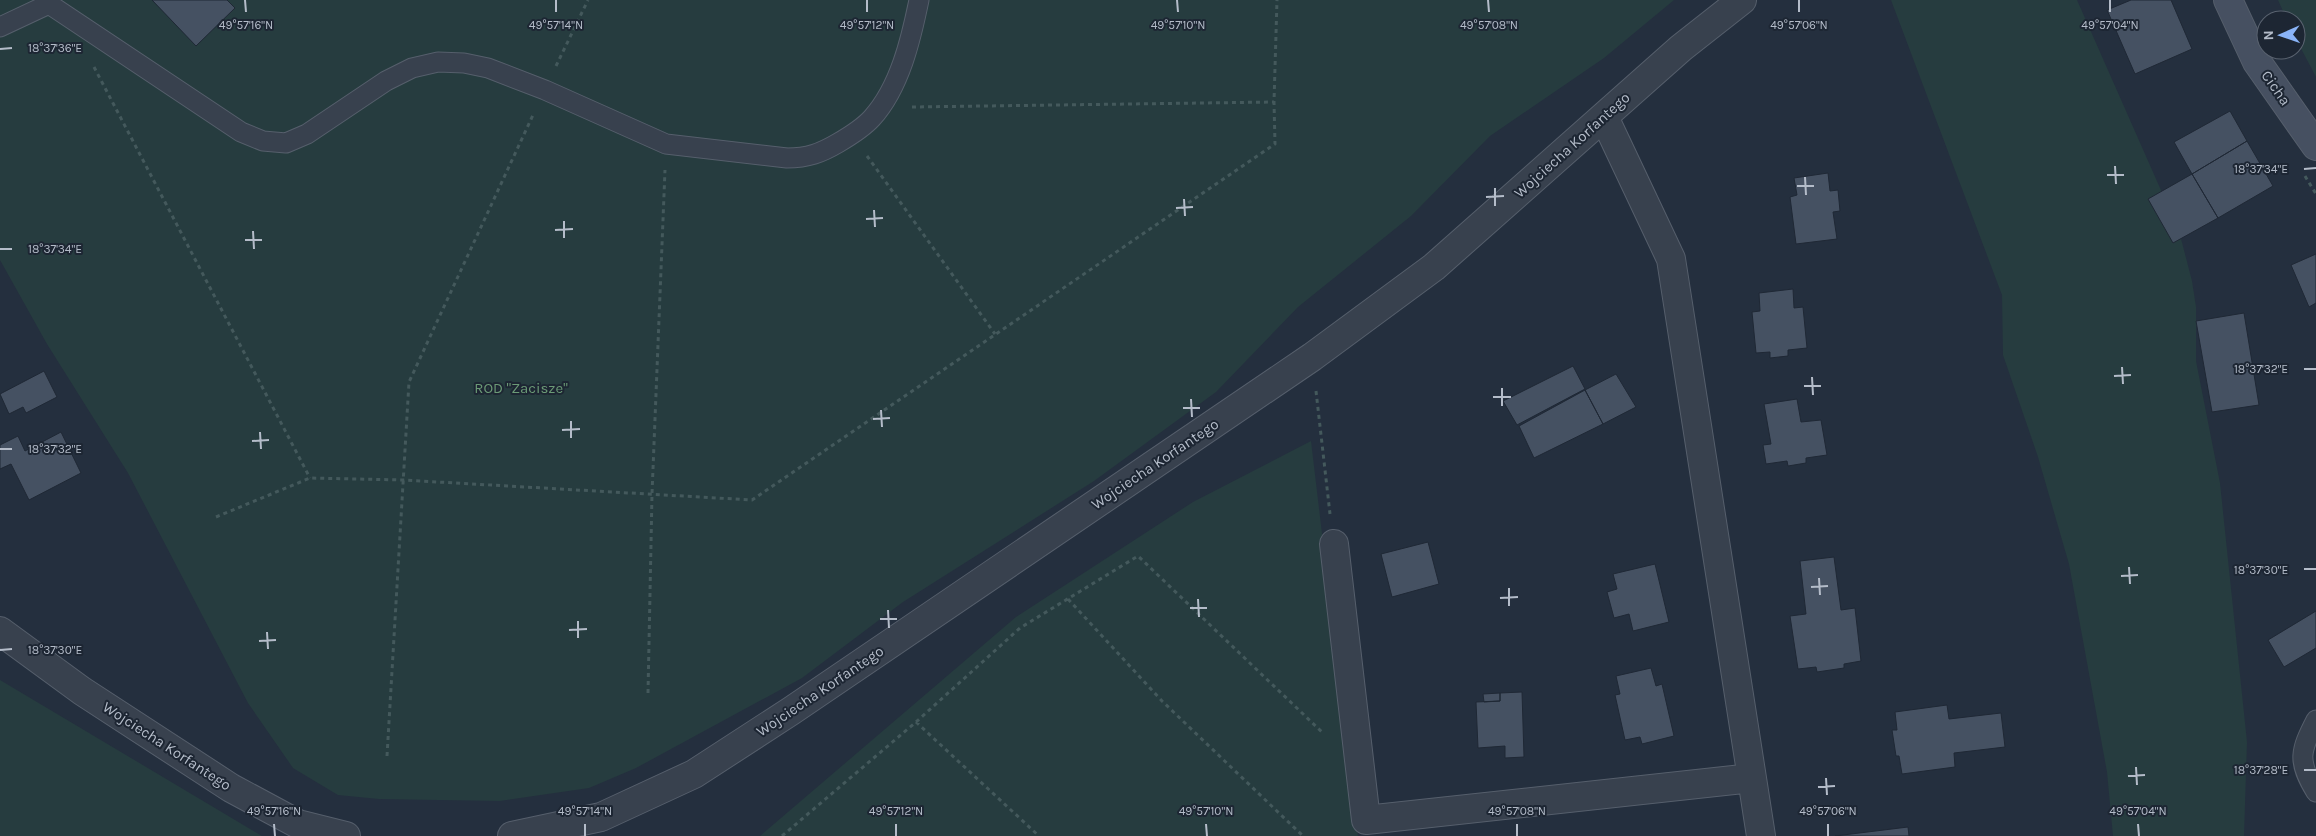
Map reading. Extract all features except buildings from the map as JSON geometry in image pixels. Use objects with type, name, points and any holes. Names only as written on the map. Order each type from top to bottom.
[{"type":"street","name":"Wojciecha Korfantego","points":[[512,836],[601,817],[694,774],[799,706],[1312,357],[1434,267],[1681,48],[1742,0]]},
{"type":"street","name":"Cicha","points":[[2228,0],[2257,62],[2316,146]]},
{"type":"street","points":[[1604,117],[1671,259],[1761,836]]},
{"type":"street","points":[[1334,544],[1366,820],[1752,778]]},
{"type":"street","name":"Wojciecha Korfantego","points":[[0,631],[82,691],[231,788],[298,824],[346,836]]},
{"type":"lane","points":[[0,27],[48,2],[241,132],[263,141],[286,143],[300,137],[386,81],[412,68],[438,62],[464,62],[488,68],[545,90],[666,144],[788,158],[804,158],[820,153],[852,135],[872,118],[888,96],[912,35],[919,0]]},
{"type":"lane","points":[[2316,720],[2304,744],[2304,772],[2316,792]]},
{"type":"path","points":[[387,756],[409,382],[588,0]]},
{"type":"path","points":[[216,517],[310,478],[403,480],[752,500],[1275,144],[1274,102],[1277,0]]},
{"type":"path","points":[[90,59],[310,478]]},
{"type":"path","points":[[888,96],[914,108],[1274,102]]},
{"type":"path","points":[[852,135],[996,334]]},
{"type":"path","points":[[648,693],[652,494],[666,144]]},
{"type":"path","points":[[1312,357],[1334,544]]},
{"type":"path","points":[[783,836],[916,722],[1020,628],[1138,556],[1328,737]]},
{"type":"path","points":[[1068,598],[1162,701],[1303,836]]},
{"type":"path","points":[[916,722],[1040,836]]},
{"type":"green space","name":"ROD \"Zacisze\"","points":[[0,0],[1674,0],[1604,58],[1490,136],[1411,216],[1298,307],[1216,392],[1094,481],[903,602],[802,678],[636,768],[589,788],[500,801],[379,799],[338,795],[293,768],[248,703],[128,473],[47,344],[0,260]]},
{"type":"green space","points":[[1891,0],[2077,0],[2179,231],[2192,281],[2196,307],[2196,361],[2220,483],[2247,742],[2244,836],[2113,836],[2107,772],[2069,564],[2038,457],[2003,355],[2002,295]]},
{"type":"green space","points":[[2278,0],[2316,0],[2316,77],[2306,58],[2306,10],[2282,10]]},
{"type":"green space","points":[[1311,441],[1358,836],[760,836],[1016,617],[1193,502]]},
{"type":"green space","points":[[0,680],[262,836],[0,836]]}]
